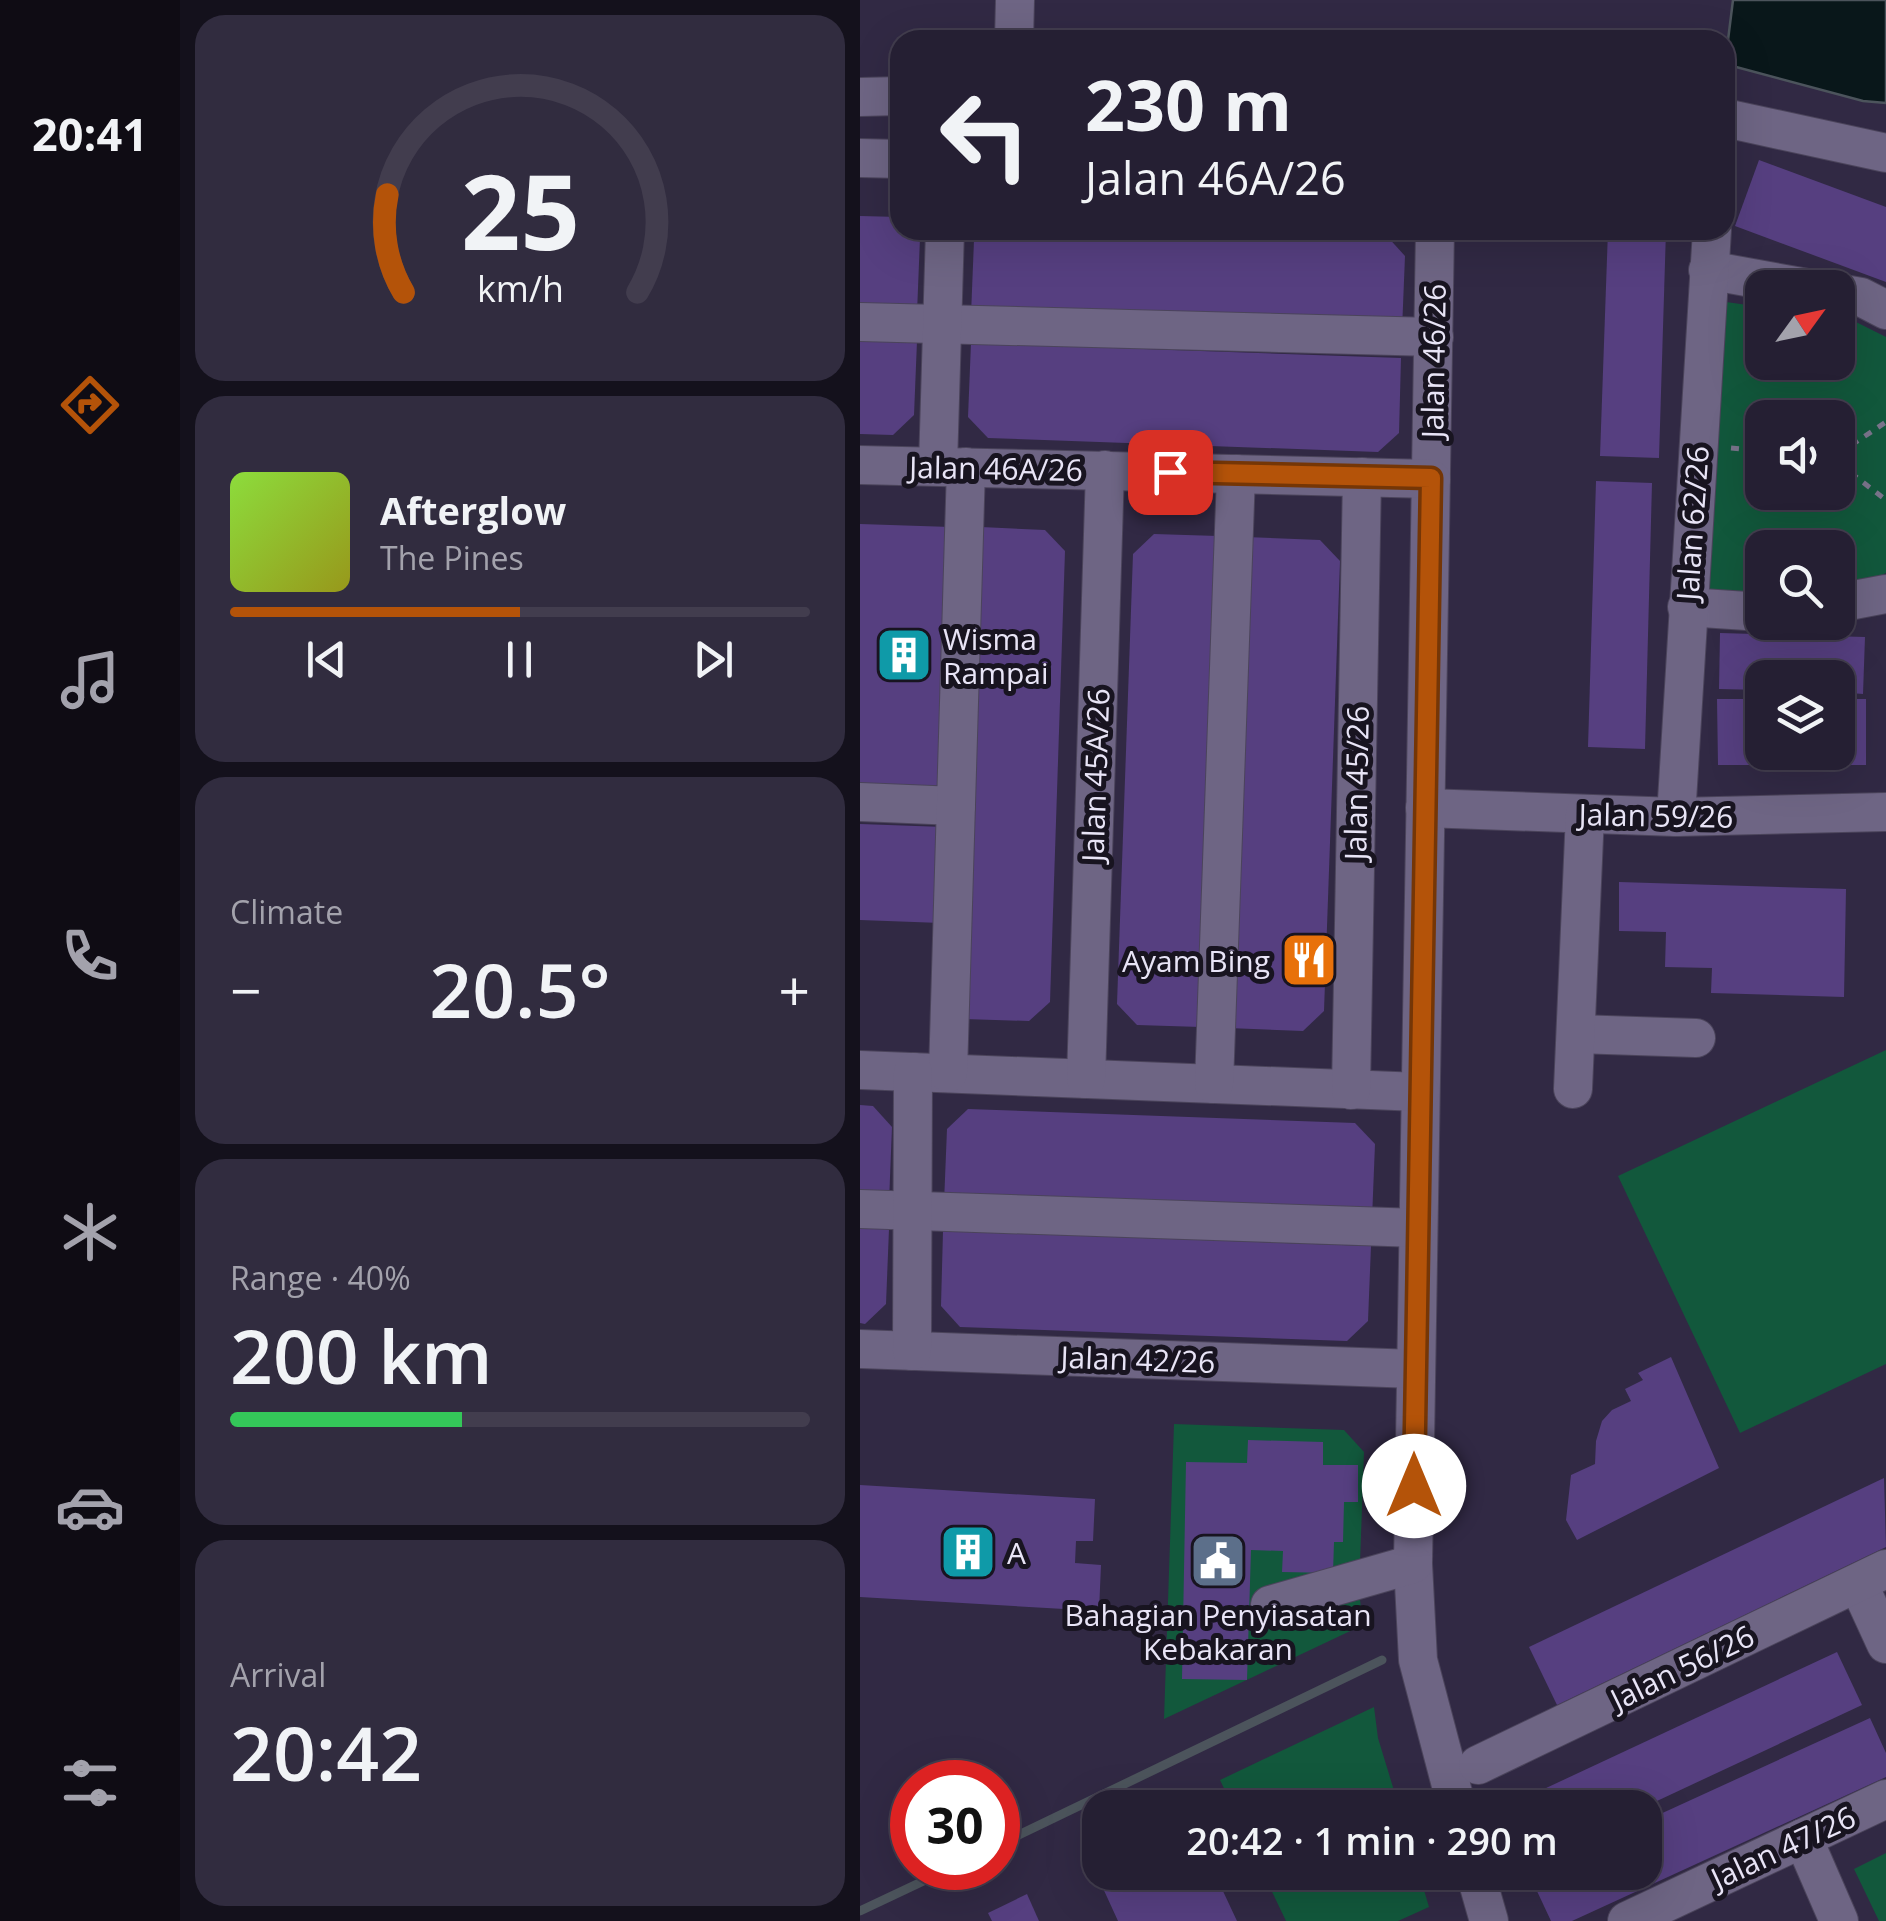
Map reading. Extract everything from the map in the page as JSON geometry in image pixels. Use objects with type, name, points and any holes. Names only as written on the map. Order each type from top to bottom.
[{"type":"street","points":[[1014,30],[1015,0]]},
{"type":"street","points":[[860,97],[890,96]]},
{"type":"street","points":[[1735,120],[1886,153]]},
{"type":"street","points":[[860,158],[890,159]]},
{"type":"street","points":[[912,1351],[912,1211],[956,806],[952,467],[942,325],[945,240]]},
{"type":"street","name":"Jalan 46/26","points":[[1436,240],[1413,1564],[1418,1660],[1451,1790]]},
{"type":"street","name":"Jalan 62/26","points":[[1676,817],[1711,240]]},
{"type":"street","points":[[1708,270],[1745,277]]},
{"type":"street","points":[[1855,296],[1886,310]]},
{"type":"street","points":[[860,322],[1434,336]]},
{"type":"street","name":"Jalan 46A/26","points":[[860,464],[1431,478]]},
{"type":"street","name":"Jalan 45A/26","points":[[1086,1079],[1105,470]]},
{"type":"street","points":[[1214,1084],[1236,474]]},
{"type":"street","name":"Jalan 45/26","points":[[1351,1090],[1362,477]]},
{"type":"street","points":[[1855,600],[1886,594]]},
{"type":"street","points":[[1687,608],[1745,611]]},
{"type":"street","points":[[860,802],[956,806]]},
{"type":"street","name":"Jalan 59/26","points":[[1425,808],[1676,817],[1886,812]]},
{"type":"street","points":[[1573,1089],[1585,814]]},
{"type":"street","points":[[1576,1034],[1696,1038]]},
{"type":"street","points":[[860,1070],[1420,1092]]},
{"type":"street","points":[[860,1209],[1418,1228]]},
{"type":"street","name":"Jalan 42/26","points":[[860,1349],[1415,1368]]},
{"type":"street","points":[[1270,1605],[1413,1564]]},
{"type":"street","points":[[1872,1576],[1886,1644]]},
{"type":"street","name":"Jalan 56/26","points":[[1478,1766],[1872,1576]]},
{"type":"street","name":"Jalan 47/26","points":[[1626,1921],[1886,1799]]},
{"type":"street","points":[[1802,1838],[1839,1921]]},
{"type":"street","points":[[1480,1890],[1489,1921]]},
{"type":"path","points":[[1855,443],[1886,422]]},
{"type":"path","points":[[1855,476],[1886,500]]},
{"type":"green space","points":[[1719,301],[1745,305],[1745,380],[1855,380],[1855,322],[1886,337],[1886,573],[1855,583],[1855,530],[1745,530],[1745,596],[1702,600]]},
{"type":"green space","points":[[1886,1050],[1886,1364],[1740,1433],[1618,1176]]},
{"type":"green space","points":[[1174,1424],[1344,1430],[1364,1452],[1359,1591],[1363,1625],[1164,1719]]},
{"type":"green space","points":[[1374,1707],[1378,1738],[1394,1790],[1225,1790],[1220,1780]]},
{"type":"green space","points":[[1886,1853],[1886,1921],[1879,1921],[1854,1869]]},
{"type":"green space","points":[[1271,1890],[1424,1890],[1429,1907],[1398,1921],[1286,1921]]},
{"type":"shaded area","points":[[1733,0],[1886,0],[1886,103],[1863,101],[1735,67],[1735,30],[1729,30]]},
{"type":"building","points":[[1759,160],[1886,207],[1886,282],[1855,270],[1735,226]]},
{"type":"building","points":[[860,216],[890,217],[890,240],[920,240],[917,313],[860,311]]},
{"type":"building","points":[[974,240],[1390,240],[1405,256],[1402,330],[971,315]]},
{"type":"building","points":[[1608,240],[1666,240],[1659,458],[1600,456]]},
{"type":"building","points":[[860,338],[917,341],[914,415],[893,435],[860,434]]},
{"type":"building","points":[[971,343],[1401,358],[1399,433],[1378,452],[988,438],[968,417]]},
{"type":"building","points":[[1596,481],[1652,483],[1645,749],[1588,747]]},
{"type":"building","name":"Wisma Rampai","points":[[860,524],[951,527],[945,786],[860,783]]},
{"type":"building","points":[[981,527],[1045,530],[1065,551],[1050,1002],[1029,1021],[964,1019]]},
{"type":"building","points":[[1154,534],[1218,536],[1201,1027],[1137,1025],[1117,1004],[1133,554]]},
{"type":"building","points":[[1245,537],[1320,540],[1340,561],[1324,1011],[1303,1031],[1228,1028]]},
{"type":"building","points":[[1720,633],[1745,634],[1745,640],[1865,637],[1863,694],[1855,693],[1855,660],[1745,660],[1745,690],[1719,689]]},
{"type":"building","points":[[1717,699],[1745,699],[1745,765],[1718,765]]},
{"type":"building","points":[[1855,699],[1866,699],[1866,765],[1855,765]]},
{"type":"building","points":[[860,824],[944,827],[941,923],[860,920]]},
{"type":"building","points":[[1619,882],[1846,889],[1844,997],[1711,993],[1712,968],[1665,967],[1666,932],[1619,931]]},
{"type":"building","points":[[860,1105],[873,1106],[892,1127],[889,1202],[860,1201]]},
{"type":"building","points":[[968,1109],[1355,1123],[1375,1144],[1372,1219],[944,1203],[947,1129]]},
{"type":"building","points":[[860,1228],[889,1229],[886,1304],[865,1324],[860,1323]]},
{"type":"building","points":[[943,1231],[1371,1246],[1368,1321],[1347,1341],[960,1327],[941,1306]]},
{"type":"building","points":[[1671,1357],[1719,1468],[1577,1540],[1566,1520],[1571,1475],[1595,1464],[1602,1421],[1612,1410],[1631,1401],[1625,1389],[1643,1380],[1638,1373]]},
{"type":"building","name":"Bahagian Penyiasatan Kebakaran","points":[[1248,1440],[1323,1442],[1323,1465],[1358,1465],[1358,1502],[1344,1502],[1343,1542],[1334,1542],[1333,1573],[1282,1572],[1283,1551],[1251,1550],[1247,1680],[1182,1679],[1186,1462],[1247,1463]]},
{"type":"building","points":[[1884,1478],[1886,1547],[1557,1705],[1529,1647]]},
{"type":"building","name":"A","points":[[860,1485],[1095,1499],[1093,1541],[1076,1541],[1075,1563],[1101,1565],[1099,1611],[860,1597]]},
{"type":"building","points":[[1837,1652],[1862,1705],[1662,1799],[1662,1790],[1542,1790]]},
{"type":"building","points":[[1870,1718],[1886,1753],[1886,1777],[1662,1880],[1662,1813]]},
{"type":"building","points":[[1104,1890],[1222,1890],[1237,1921],[1118,1921]]},
{"type":"building","points":[[1536,1890],[1640,1890],[1572,1921],[1551,1921]]},
{"type":"building","points":[[1027,1894],[1039,1921],[992,1921],[988,1913]]},
{"type":"waterway","points":[[1020,1834],[1382,1660]]},
{"type":"waterway","points":[[860,1911],[904,1890]]},
{"type":"place","name":"Wisma Rampai","points":[[904,655]]},
{"type":"place","name":"Ayam Bing","points":[[1309,960]]},
{"type":"place","name":"A","points":[[968,1552]]},
{"type":"place","name":"Bahagian Penyiasatan Kebakaran","points":[[1218,1561]]},
{"type":"route","points":[[1170,472],[1431,478],[1414,1486]]}]
